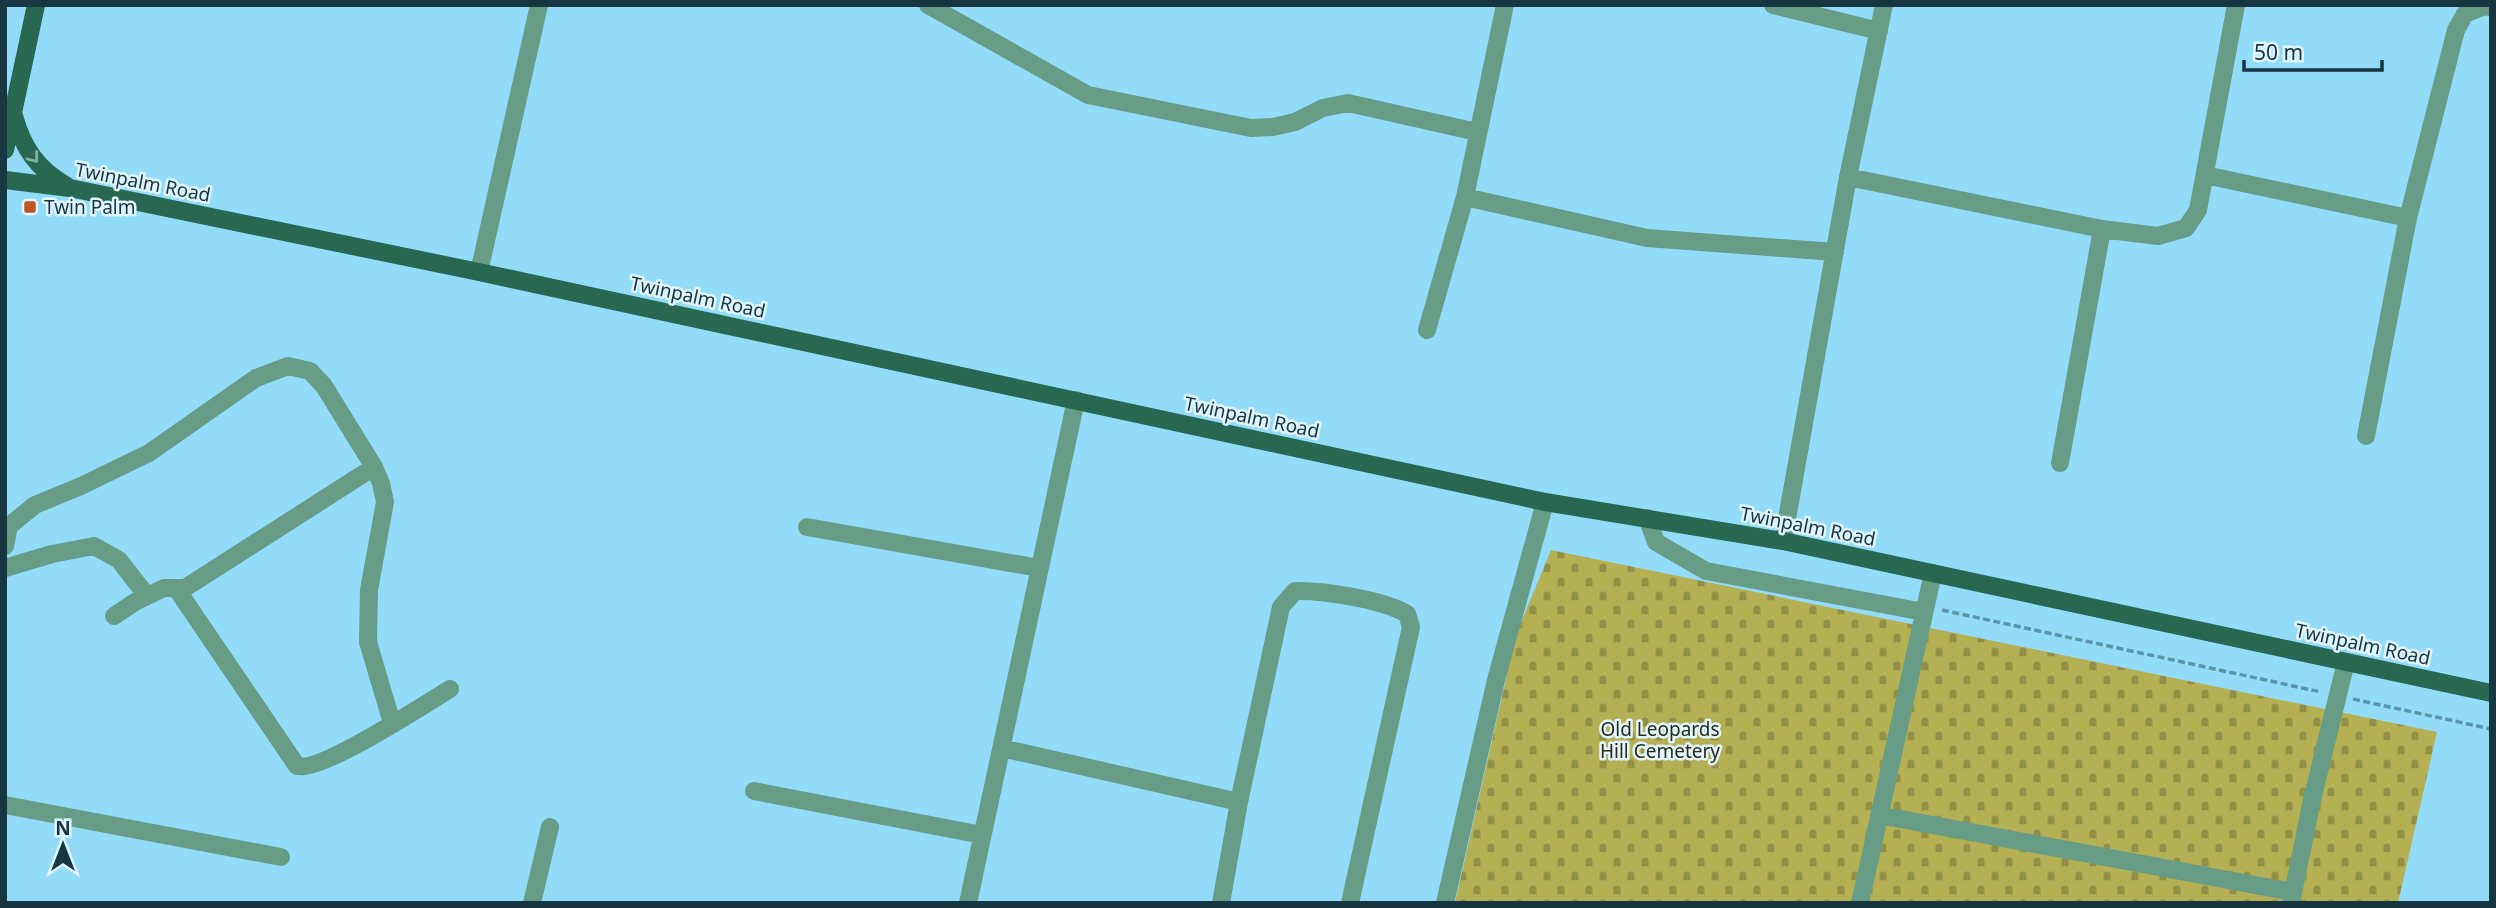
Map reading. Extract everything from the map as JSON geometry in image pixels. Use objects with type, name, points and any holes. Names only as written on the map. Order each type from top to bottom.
[{"type":"main road","points":[[5,150],[36,5]]},
{"type":"main road","points":[[14,116],[21,139],[33,160],[50,176],[70,188]]},
{"type":"main road","name":"Twinpalm Road","points":[[5,180],[70,188],[479,272],[1545,502],[1783,541],[2491,694]]},
{"type":"street","points":[[479,272],[539,5]]},
{"type":"street","points":[[928,5],[1088,95],[1251,128],[1295,122],[1323,108],[1348,103],[1477,132]]},
{"type":"street","points":[[1427,330],[1465,197],[1504,5]]},
{"type":"street","points":[[1773,5],[1879,32]]},
{"type":"street","points":[[1783,541],[1848,177],[1884,5]]},
{"type":"street","points":[[1848,177],[2102,229],[2158,236],[2186,228],[2198,210],[2236,5]]},
{"type":"street","points":[[2366,436],[2407,218],[2456,30],[2465,14],[2486,6],[2491,7]]},
{"type":"street","points":[[2205,175],[2407,218]]},
{"type":"street","points":[[1465,197],[1647,238],[1835,252]]},
{"type":"street","points":[[2060,463],[2102,229]]},
{"type":"street","points":[[5,546],[9,526],[35,505],[149,453],[256,378],[288,366],[310,371],[324,386],[381,483],[385,502],[369,590],[368,642],[392,723]]},
{"type":"street","points":[[968,903],[1076,400]]},
{"type":"street","points":[[114,616],[164,587],[185,587],[374,467]]},
{"type":"street","points":[[1445,903],[1496,680],[1545,502]]},
{"type":"street","points":[[1647,519],[1656,542],[1706,571],[1925,609]]},
{"type":"street","points":[[807,527],[1039,568]]},
{"type":"street","points":[[5,568],[52,554],[94,546],[119,560],[147,596]]},
{"type":"street","points":[[1860,903],[1933,573]]},
{"type":"street","points":[[176,588],[297,766],[302,768],[327,761],[450,690]]},
{"type":"street","points":[[1221,903],[1239,802],[1281,607],[1295,592],[1312,591],[1395,607],[1407,614],[1410,627],[1350,903]]},
{"type":"street","points":[[1879,815],[2292,898],[2312,800],[2346,662]]},
{"type":"street","points":[[1002,748],[1239,802]]},
{"type":"street","points":[[754,792],[982,835]]},
{"type":"street","points":[[5,805],[281,856]]},
{"type":"street","points":[[532,903],[550,827]]},
{"type":"path","points":[[1925,609],[2491,729]]},
{"type":"green space","name":"Old Leopards Hill Cemetery","points":[[1551,550],[2437,732],[2398,903],[1455,903],[1516,635]]},
{"type":"place","name":"Twin Palm","points":[[30,207]]}]
